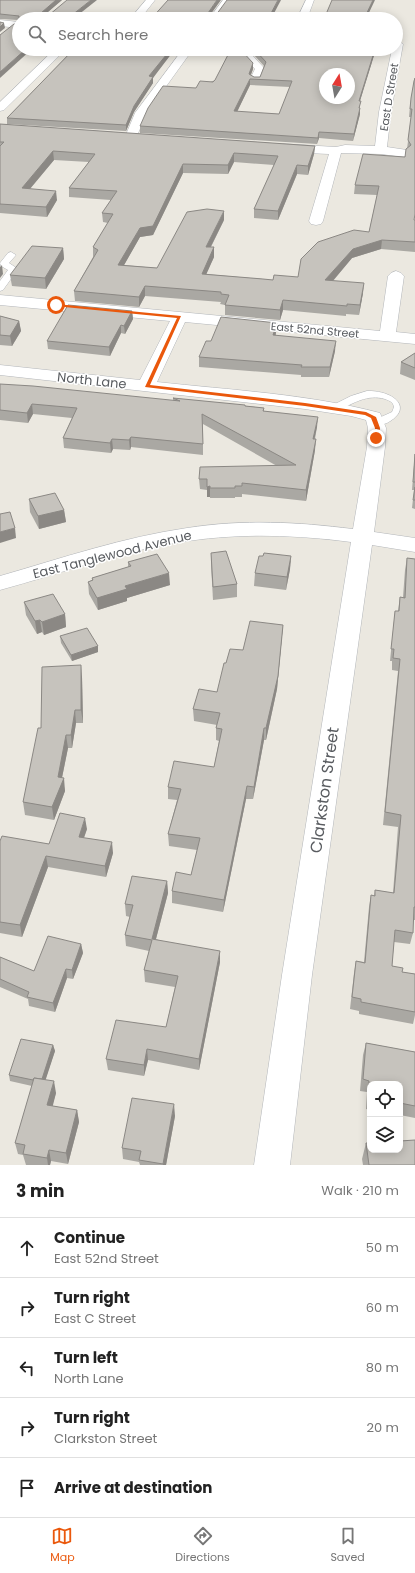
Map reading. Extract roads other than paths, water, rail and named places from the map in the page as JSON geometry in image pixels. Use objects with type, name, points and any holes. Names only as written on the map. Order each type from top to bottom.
[{"type":"street","points":[[141,12],[151,0]]},
{"type":"street","points":[[305,12],[310,0]]},
{"type":"street","points":[[0,23],[12,24]]},
{"type":"street","points":[[0,108],[53,56]]},
{"type":"street","points":[[131,137],[141,113],[183,56]]},
{"type":"street","points":[[248,56],[260,69],[255,79]]},
{"type":"street","name":"East D Street","points":[[381,150],[385,112],[398,56]]},
{"type":"street","points":[[116,136],[147,138]]},
{"type":"street","points":[[273,147],[336,151],[345,149],[381,150],[403,153]]},
{"type":"street","points":[[316,221],[336,151]]},
{"type":"street","points":[[386,336],[396,276]]},
{"type":"street","name":"East 52nd Street","points":[[0,300],[415,339]]},
{"type":"street","points":[[146,386],[180,317]]},
{"type":"street","name":"North Lane","points":[[0,370],[335,408],[375,420]]},
{"type":"street","name":"Clarkston Street","points":[[272,1165],[298,967],[361,537],[376,447],[377,428],[375,420]]},
{"type":"street","name":"East Tanglewood Avenue","points":[[0,583],[117,550],[187,534],[216,530],[267,528],[314,531],[415,545]]},
{"type":"lane","points":[[217,12],[226,0]]},
{"type":"lane","points":[[5,33],[12,28]]},
{"type":"lane","points":[[0,288],[13,269],[4,264],[11,255]]},
{"type":"lane","points":[[335,408],[367,394],[383,395],[396,400],[400,409],[398,413],[375,420]]}]
